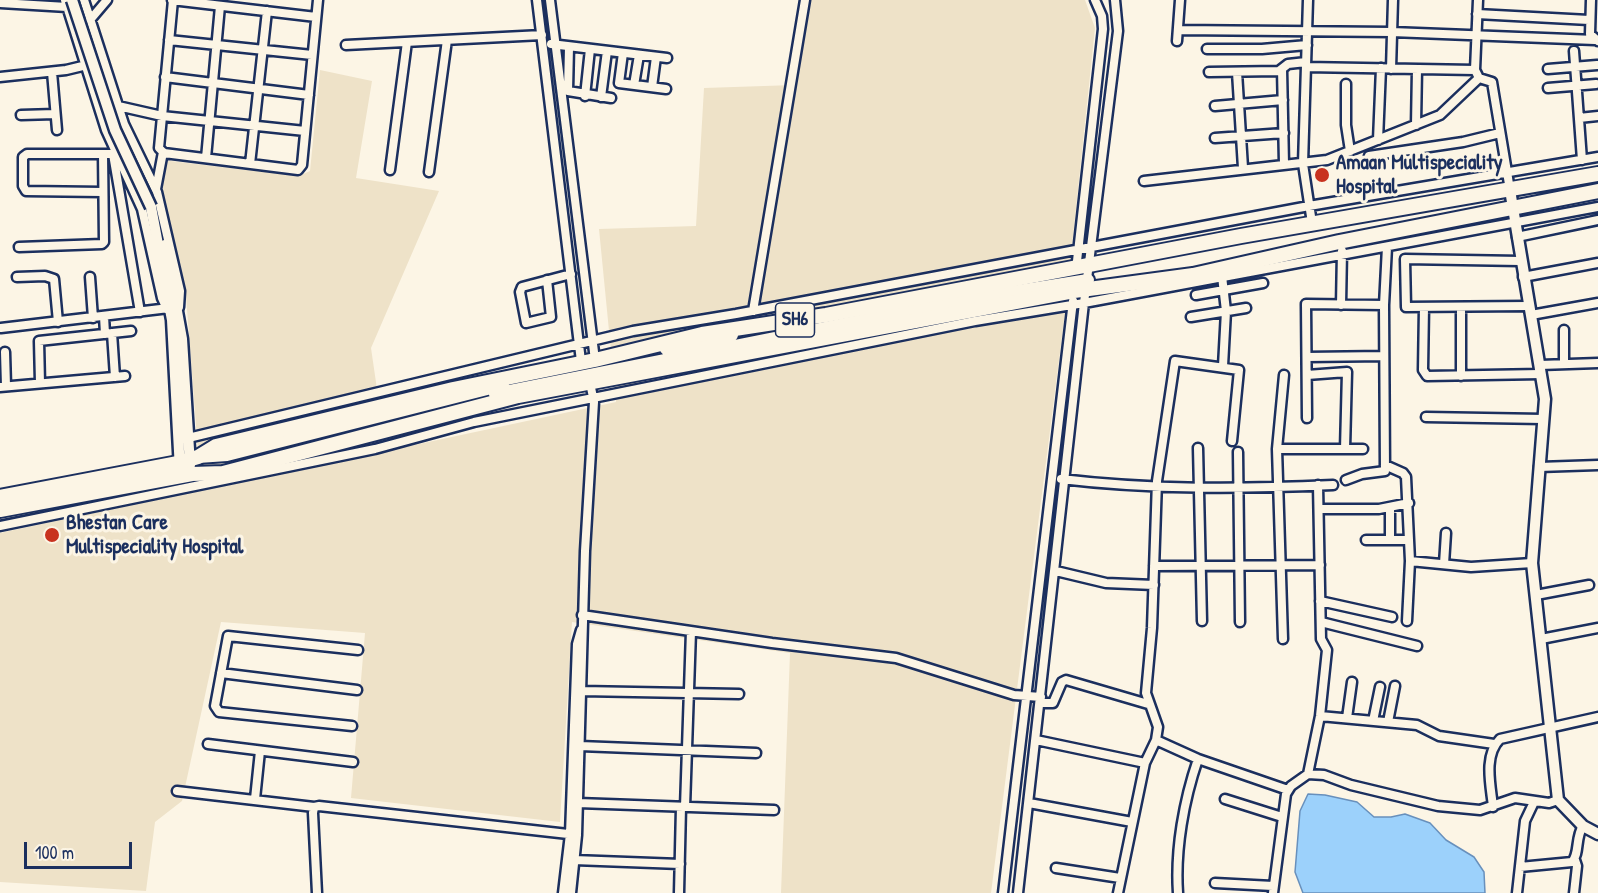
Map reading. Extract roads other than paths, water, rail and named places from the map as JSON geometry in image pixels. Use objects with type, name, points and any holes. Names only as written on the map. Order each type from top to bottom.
[{"type":"highway","name":"SH6","points":[[4,494],[190,467],[216,446],[453,389],[595,360],[702,334],[1082,277],[1312,223],[1598,174]]},
{"type":"highway","points":[[0,510],[190,467],[223,473],[518,396],[761,348],[1082,277],[1193,275],[1341,249],[1513,207],[1598,191]]},
{"type":"main road","points":[[190,467],[227,455],[517,381],[751,331],[1082,277]]},
{"type":"main road","points":[[190,467],[229,462],[519,388],[692,357],[1082,277]]},
{"type":"street","points":[[78,0],[121,128],[154,206],[176,320],[182,439],[190,467]]},
{"type":"street","points":[[84,0],[118,106],[156,190],[180,291],[176,320]]},
{"type":"street","points":[[90,20],[106,0]]},
{"type":"street","points":[[316,17],[172,0],[159,148],[163,152],[298,170],[302,165],[318,0]]},
{"type":"street","points":[[537,0],[581,362]]},
{"type":"street","points":[[550,0],[595,360]]},
{"type":"street","points":[[753,311],[805,0]]},
{"type":"street","points":[[1018,893],[1056,570],[1084,303],[1079,248],[1103,29],[1102,16],[1095,0]]},
{"type":"street","points":[[1003,893],[1072,306],[1092,246],[1118,31],[1115,0]]},
{"type":"street","points":[[1177,41],[1180,0]]},
{"type":"street","points":[[1308,0],[1304,164],[1312,223]]},
{"type":"street","points":[[1378,140],[1392,32],[1393,0]]},
{"type":"street","points":[[1143,181],[1327,160],[1440,115],[1477,74],[1478,0]]},
{"type":"street","points":[[1591,0],[1590,34],[1596,41]]},
{"type":"street","points":[[68,2],[115,130],[154,206],[168,308]]},
{"type":"street","points":[[0,3],[68,2]]},
{"type":"street","points":[[68,2],[106,130],[142,209],[162,298],[176,320]]},
{"type":"street","points":[[206,158],[220,6]]},
{"type":"street","points":[[250,164],[267,11]]},
{"type":"street","points":[[1477,14],[1590,20]]},
{"type":"street","points":[[1178,30],[1392,32],[1596,41]]},
{"type":"street","points":[[346,45],[447,40],[543,39],[556,45],[667,58]]},
{"type":"street","points":[[169,40],[312,55]]},
{"type":"street","points":[[429,172],[447,40]]},
{"type":"street","points":[[390,170],[406,42]]},
{"type":"street","points":[[1207,49],[1262,49],[1307,45]]},
{"type":"street","points":[[569,46],[568,92],[611,98]]},
{"type":"street","points":[[585,96],[590,49]]},
{"type":"street","points":[[601,97],[607,51]]},
{"type":"street","points":[[1574,51],[1582,160]]},
{"type":"street","points":[[623,53],[619,83],[666,89]]},
{"type":"street","points":[[634,85],[639,55]]},
{"type":"street","points":[[652,87],[656,57]]},
{"type":"street","points":[[0,77],[52,72],[102,61]]},
{"type":"street","points":[[1209,72],[1282,69],[1288,64],[1417,69],[1477,74],[1492,82],[1520,261],[1545,399],[1532,563],[1558,800],[1583,826],[1598,834]]},
{"type":"street","points":[[1548,69],[1597,65]]},
{"type":"street","points":[[1282,69],[1284,164]]},
{"type":"street","points":[[1416,125],[1417,69]]},
{"type":"street","points":[[52,72],[57,130]]},
{"type":"street","points":[[1237,72],[1243,168]]},
{"type":"street","points":[[165,77],[309,95]]},
{"type":"street","points":[[1346,84],[1346,125],[1350,151]]},
{"type":"street","points":[[1548,88],[1596,84]]},
{"type":"street","points":[[1215,106],[1283,100]]},
{"type":"street","points":[[118,106],[162,116],[305,131]]},
{"type":"street","points":[[21,115],[55,114]]},
{"type":"street","points":[[1579,118],[1598,116]]},
{"type":"street","points":[[1215,138],[1284,133]]},
{"type":"street","points":[[1369,156],[1463,142],[1500,133]]},
{"type":"street","points":[[156,190],[163,152]]},
{"type":"street","points":[[102,192],[26,191],[23,186],[23,157],[27,154],[116,154]]},
{"type":"street","points":[[20,247],[102,244],[105,238],[102,192],[103,154]]},
{"type":"street","points":[[116,154],[140,312]]},
{"type":"street","points":[[1088,155],[1103,156]]},
{"type":"street","points":[[182,439],[671,323],[753,311],[1309,206],[1598,157]]},
{"type":"street","points":[[563,202],[576,200]]},
{"type":"street","points":[[0,526],[250,476],[375,448],[474,422],[594,398],[1015,314],[1072,306],[1341,249],[1386,247],[1598,207]]},
{"type":"street","points":[[1517,237],[1598,220]]},
{"type":"street","points":[[1346,480],[1362,474],[1385,471],[1386,247]]},
{"type":"street","points":[[1341,249],[1341,304]]},
{"type":"street","points":[[1520,261],[1405,259],[1406,307],[1530,311],[1598,303]]},
{"type":"street","points":[[1523,277],[1598,263]]},
{"type":"street","points":[[547,280],[551,317],[526,323],[520,290],[547,280],[571,274]]},
{"type":"street","points":[[16,278],[45,276],[54,279],[58,322]]},
{"type":"street","points":[[1222,276],[1226,311],[1223,366]]},
{"type":"street","points":[[90,277],[93,318]]},
{"type":"street","points":[[1196,295],[1263,283]]},
{"type":"street","points":[[1307,418],[1306,304],[1384,305]]},
{"type":"street","points":[[1424,307],[1424,374],[1461,376],[1541,369],[1564,364],[1598,363]]},
{"type":"street","points":[[1461,307],[1461,376]]},
{"type":"street","points":[[1,328],[168,308]]},
{"type":"street","points":[[1191,317],[1246,308]]},
{"type":"street","points":[[104,316],[115,376]]},
{"type":"street","points":[[40,324],[42,341]]},
{"type":"street","points":[[1564,330],[1564,364]]},
{"type":"street","points":[[40,383],[38,343],[131,331]]},
{"type":"street","points":[[5,352],[3,387],[125,376]]},
{"type":"street","points":[[1344,449],[1348,356]]},
{"type":"street","points":[[1306,357],[1384,356]]},
{"type":"street","points":[[1118,893],[1145,763],[1156,740],[1158,727],[1146,693],[1154,585],[1157,487],[1175,361],[1235,367],[1240,374],[1233,441]]},
{"type":"street","points":[[1306,375],[1347,372]]},
{"type":"street","points":[[1282,639],[1277,449],[1284,375]]},
{"type":"street","points":[[571,893],[574,860],[577,644],[581,630],[594,398],[590,383]]},
{"type":"street","points":[[1426,417],[1543,419]]},
{"type":"street","points":[[1198,448],[1202,621]]},
{"type":"street","points":[[1277,449],[1363,449]]},
{"type":"street","points":[[1238,452],[1240,622]]},
{"type":"street","points":[[1385,465],[1403,473],[1406,477],[1410,561],[1407,621]]},
{"type":"street","points":[[1539,467],[1598,465]]},
{"type":"street","points":[[1052,478],[1157,487],[1239,489],[1333,485]]},
{"type":"street","points":[[1215,883],[1244,889],[1273,890],[1288,790],[1308,774],[1320,716],[1328,650],[1321,639],[1318,485]]},
{"type":"street","points":[[1318,508],[1390,507],[1409,503]]},
{"type":"street","points":[[1390,507],[1390,540]]},
{"type":"street","points":[[1444,564],[1446,533]]},
{"type":"street","points":[[1366,540],[1408,540]]},
{"type":"street","points":[[1410,561],[1472,567],[1532,563]]},
{"type":"street","points":[[1154,566],[1320,565]]},
{"type":"street","points":[[1056,570],[1106,583],[1154,585]]},
{"type":"street","points":[[1536,595],[1589,585]]},
{"type":"street","points":[[1320,601],[1392,617]]},
{"type":"street","points":[[582,615],[896,658],[1014,695],[1053,703],[1065,680],[1148,704]]},
{"type":"street","points":[[1321,622],[1417,646]]},
{"type":"street","points":[[1541,639],[1598,628]]},
{"type":"street","points":[[563,893],[578,803],[584,640],[581,630]]},
{"type":"street","points":[[679,893],[692,630]]},
{"type":"street","points":[[352,726],[219,712],[215,706],[228,636],[358,650]]},
{"type":"street","points":[[221,673],[357,690]]},
{"type":"street","points":[[1347,718],[1352,682]]},
{"type":"street","points":[[1388,722],[1395,686]]},
{"type":"street","points":[[1373,721],[1380,687]]},
{"type":"street","points":[[582,691],[739,694]]},
{"type":"street","points":[[1320,716],[1417,725],[1439,736],[1494,744]]},
{"type":"street","points":[[1493,807],[1490,766],[1494,744],[1500,739],[1598,717]]},
{"type":"street","points":[[1036,740],[1145,763]]},
{"type":"street","points":[[1156,740],[1198,759],[1288,790]]},
{"type":"street","points":[[208,744],[353,762]]},
{"type":"street","points":[[580,746],[756,753]]},
{"type":"street","points":[[255,800],[260,751]]},
{"type":"street","points":[[1178,893],[1180,852],[1188,788],[1198,759]]},
{"type":"street","points":[[1308,774],[1324,775],[1351,785],[1438,806],[1480,810],[1515,798],[1550,803],[1558,800]]},
{"type":"street","points":[[177,791],[314,807],[426,816],[573,834]]},
{"type":"street","points":[[1225,799],[1282,818]]},
{"type":"street","points":[[1517,893],[1526,820],[1534,802]]},
{"type":"street","points":[[578,803],[774,810]]},
{"type":"street","points":[[1029,803],[1132,822]]},
{"type":"street","points":[[314,807],[317,893]]},
{"type":"street","points":[[1574,893],[1577,837],[1583,826]]},
{"type":"street","points":[[574,860],[680,864]]},
{"type":"street","points":[[1520,867],[1575,860]]},
{"type":"street","points":[[1056,868],[1120,878]]},
{"type":"water","points":[[1308,794],[1357,802],[1374,817],[1405,814],[1430,823],[1446,840],[1474,857],[1484,872],[1485,893],[1303,893],[1295,872],[1300,811]]},
{"type":"place","name":"Amaan Multispeciality Hospital","points":[[1322,175]]},
{"type":"place","name":"Bhestan Care Multispeciality Hospital","points":[[52,535]]}]
